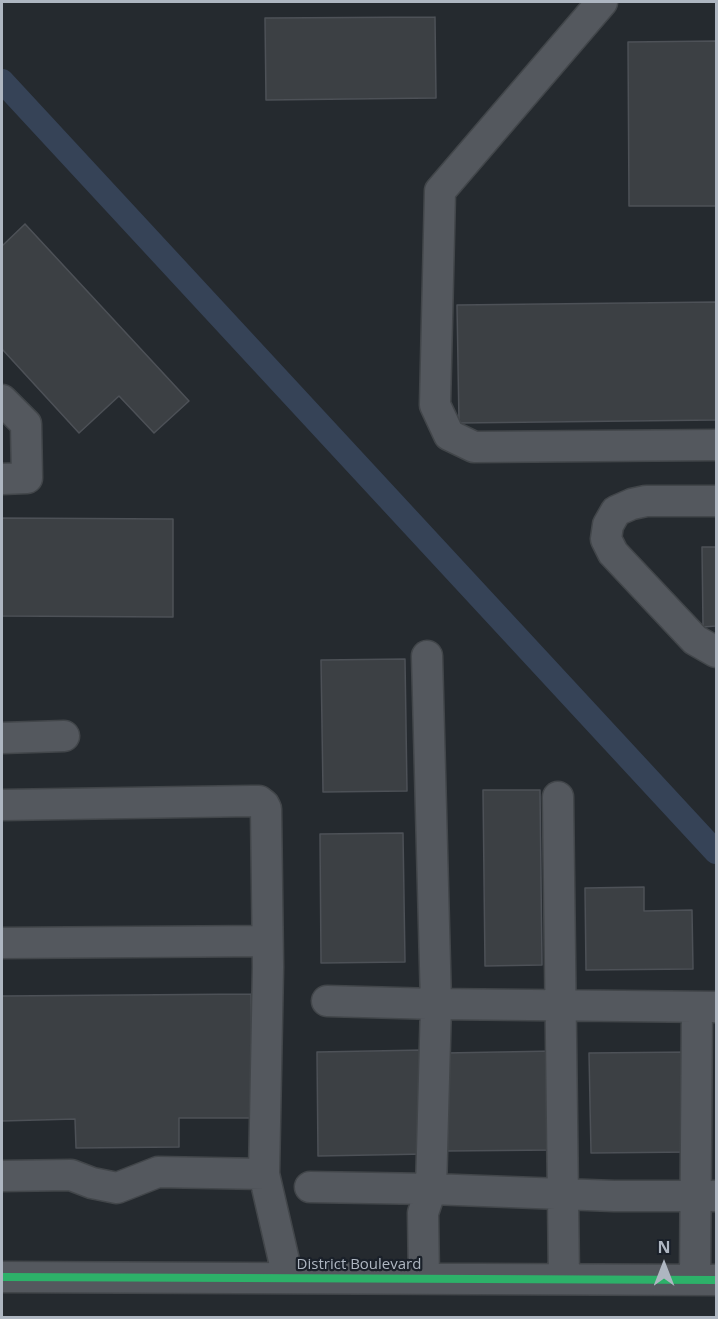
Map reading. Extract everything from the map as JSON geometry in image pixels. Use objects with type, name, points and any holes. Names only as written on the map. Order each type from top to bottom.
[{"type":"street","points":[[602,2],[440,191],[435,405],[449,435],[474,447],[717,445]]},
{"type":"street","points":[[2,400],[26,424],[27,478],[2,479]]},
{"type":"street","points":[[717,501],[646,501],[632,504],[616,511],[608,525],[606,539],[613,553],[695,640],[717,652]]},
{"type":"street","points":[[424,1279],[423,1213],[431,1189],[436,1004],[427,656]]},
{"type":"street","points":[[2,738],[64,736]]},
{"type":"street","points":[[558,796],[564,1279]]},
{"type":"street","points":[[2,805],[259,801],[264,805],[266,809],[267,941],[264,1174],[288,1278]]},
{"type":"street","points":[[2,943],[267,941]]},
{"type":"street","points":[[327,1001],[707,1007],[706,1280]]},
{"type":"street","points":[[2,1176],[71,1175],[92,1183],[117,1188],[158,1172],[264,1174]]},
{"type":"street","points":[[310,1187],[614,1196],[706,1196]]},
{"type":"street","name":"District Boulevard","points":[[2,1277],[706,1280]]},
{"type":"building","points":[[435,17],[436,98],[266,100],[265,18]]},
{"type":"building","points":[[716,41],[716,206],[629,206],[628,42]]},
{"type":"building","points":[[25,224],[189,401],[154,433],[119,396],[79,433],[2,349],[2,246]]},
{"type":"building","points":[[716,302],[716,420],[459,423],[457,305]]},
{"type":"building","points":[[2,518],[173,519],[173,617],[2,616]]},
{"type":"building","points":[[702,547],[716,547],[716,626],[703,627]]},
{"type":"building","points":[[405,659],[407,791],[323,792],[321,660]]},
{"type":"building","points":[[483,790],[540,790],[542,965],[485,966]]},
{"type":"building","points":[[403,833],[405,962],[321,963],[320,834]]},
{"type":"building","points":[[644,887],[644,911],[692,910],[693,969],[586,970],[585,888]]},
{"type":"building","points":[[251,994],[253,1118],[179,1118],[179,1147],[76,1148],[75,1119],[2,1121],[2,996]]},
{"type":"building","points":[[424,1050],[426,1154],[318,1156],[317,1052]]},
{"type":"building","points":[[555,1051],[556,1150],[446,1151],[445,1053]]},
{"type":"building","points":[[691,1052],[692,1152],[591,1153],[589,1053]]},
{"type":"waterway","points":[[2,81],[716,852]]},
{"type":"cycle path","points":[[2,1277],[716,1280]]}]
